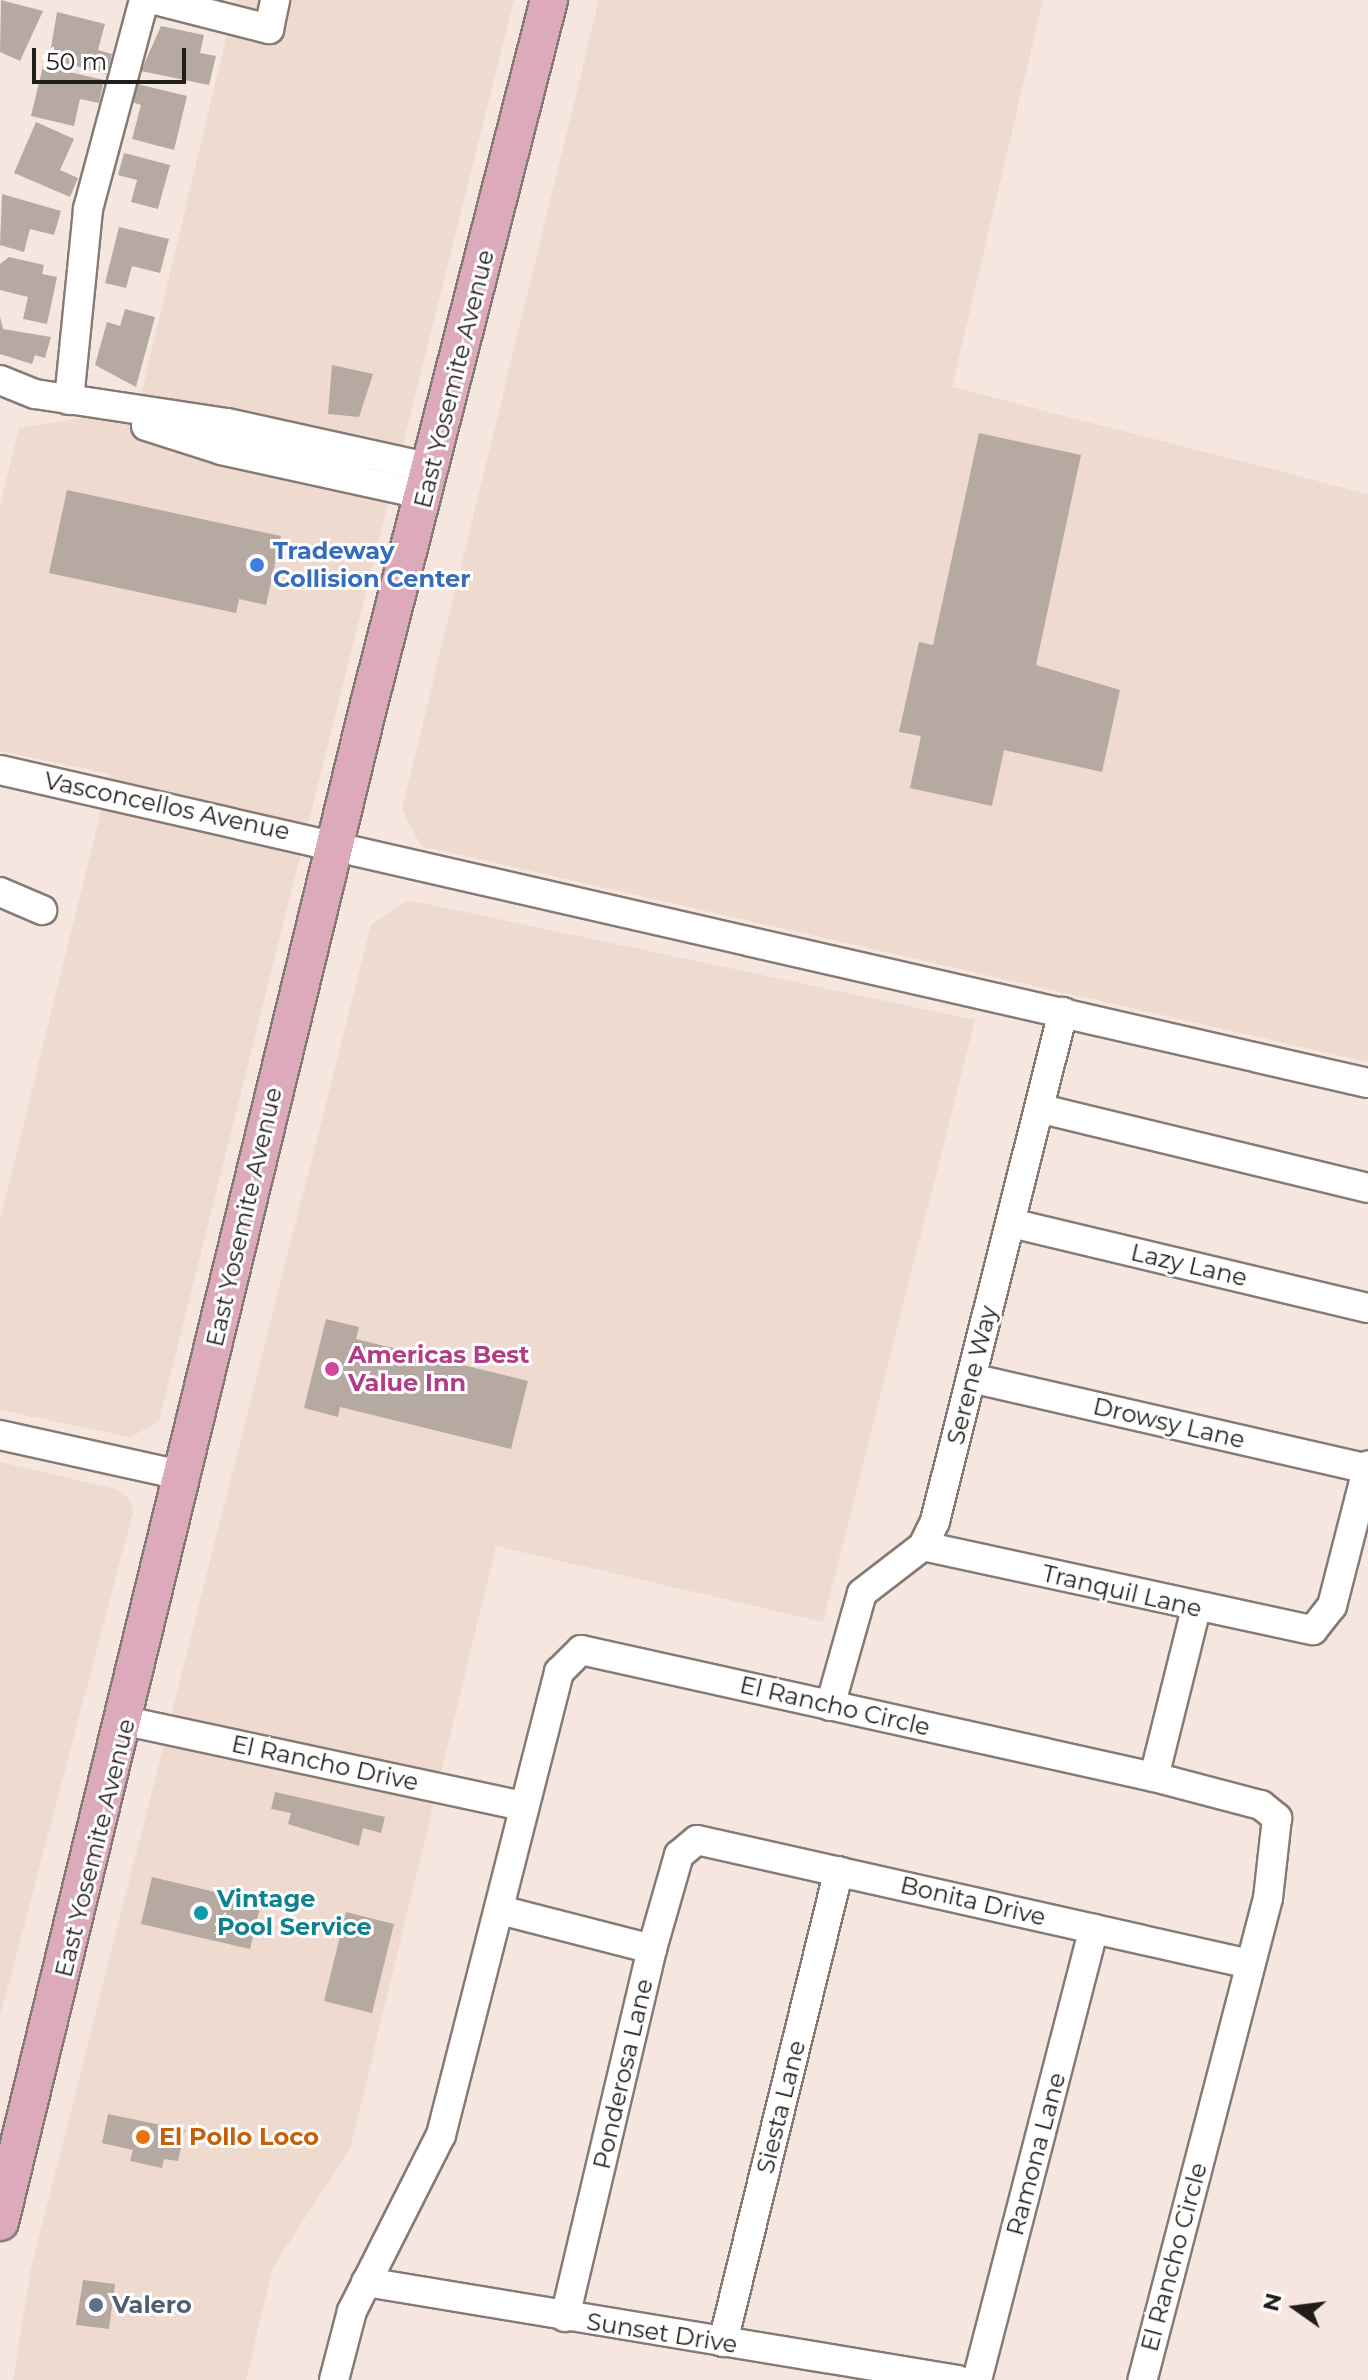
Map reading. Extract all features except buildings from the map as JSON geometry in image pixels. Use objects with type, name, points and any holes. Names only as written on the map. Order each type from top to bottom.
[{"type":"main road","name":"East Yosemite Avenue","points":[[0,2222],[126,1721],[335,842],[549,0]]},
{"type":"street","points":[[69,400],[88,209],[144,0]]},
{"type":"street","points":[[155,0],[269,29],[275,0]]},
{"type":"street","points":[[0,380],[221,450],[428,482]]},
{"type":"street","name":"Vasconcellos Avenue","points":[[0,770],[335,842],[1368,1083]]},
{"type":"street","points":[[0,892],[42,910]]},
{"type":"street","name":"Serene Way","points":[[923,1546],[1042,1109],[1063,1012]]},
{"type":"street","points":[[1042,1109],[1368,1188]]},
{"type":"street","name":"Lazy Lane","points":[[1011,1223],[1368,1308]]},
{"type":"street","name":"Drowsy Lane","points":[[971,1378],[1368,1468]]},
{"type":"street","points":[[0,1435],[185,1476]]},
{"type":"street","name":"Tranquil Lane","points":[[923,1546],[1301,1631],[1320,1625],[1332,1606],[1368,1468]]},
{"type":"street","points":[[830,1706],[862,1593],[923,1546]]},
{"type":"street","points":[[1154,1777],[1196,1608]]},
{"type":"street","name":"El Rancho Circle","points":[[334,2380],[366,2282],[441,2135],[559,1672],[581,1650],[1154,1777],[1261,1805],[1277,1818],[1281,1837],[1142,2380]]},
{"type":"street","name":"El Rancho Drive","points":[[126,1721],[524,1806]]},
{"type":"street","name":"Bonita Drive","points":[[697,1840],[1250,1964]]},
{"type":"street","name":"Ponderosa Lane","points":[[565,2317],[652,1949],[679,1855],[697,1840]]},
{"type":"street","name":"Siesta Lane","points":[[723,2342],[839,1871]]},
{"type":"street","points":[[500,1910],[652,1949]]},
{"type":"street","name":"Ramona Lane","points":[[977,2380],[1094,1929]]},
{"type":"street","name":"Sunset Drive","points":[[366,2282],[958,2380]]},
{"type":"shaded area","points":[[235,0],[514,0],[159,1422],[130,1437],[0,1410],[0,1220],[110,774],[0,751],[0,506],[19,428],[138,408]]},
{"type":"shaded area","points":[[599,0],[1043,0],[952,387],[1368,494],[1368,1062],[421,846],[402,809]]},
{"type":"shaded area","points":[[408,900],[975,1020],[823,1622],[496,1546],[350,2149],[273,2267],[246,2380],[13,2380],[31,2269],[371,925]]},
{"type":"shaded area","points":[[0,1462],[116,1489],[129,1498],[133,1512],[0,2017]]},
{"type":"place","name":"Tradeway Collision Center","points":[[257,565]]},
{"type":"place","name":"Americas Best Value Inn","points":[[332,1369]]},
{"type":"place","name":"Vintage Pool Service","points":[[201,1913]]},
{"type":"place","name":"El Pollo Loco","points":[[143,2137]]},
{"type":"place","name":"Valero","points":[[96,2305]]}]
